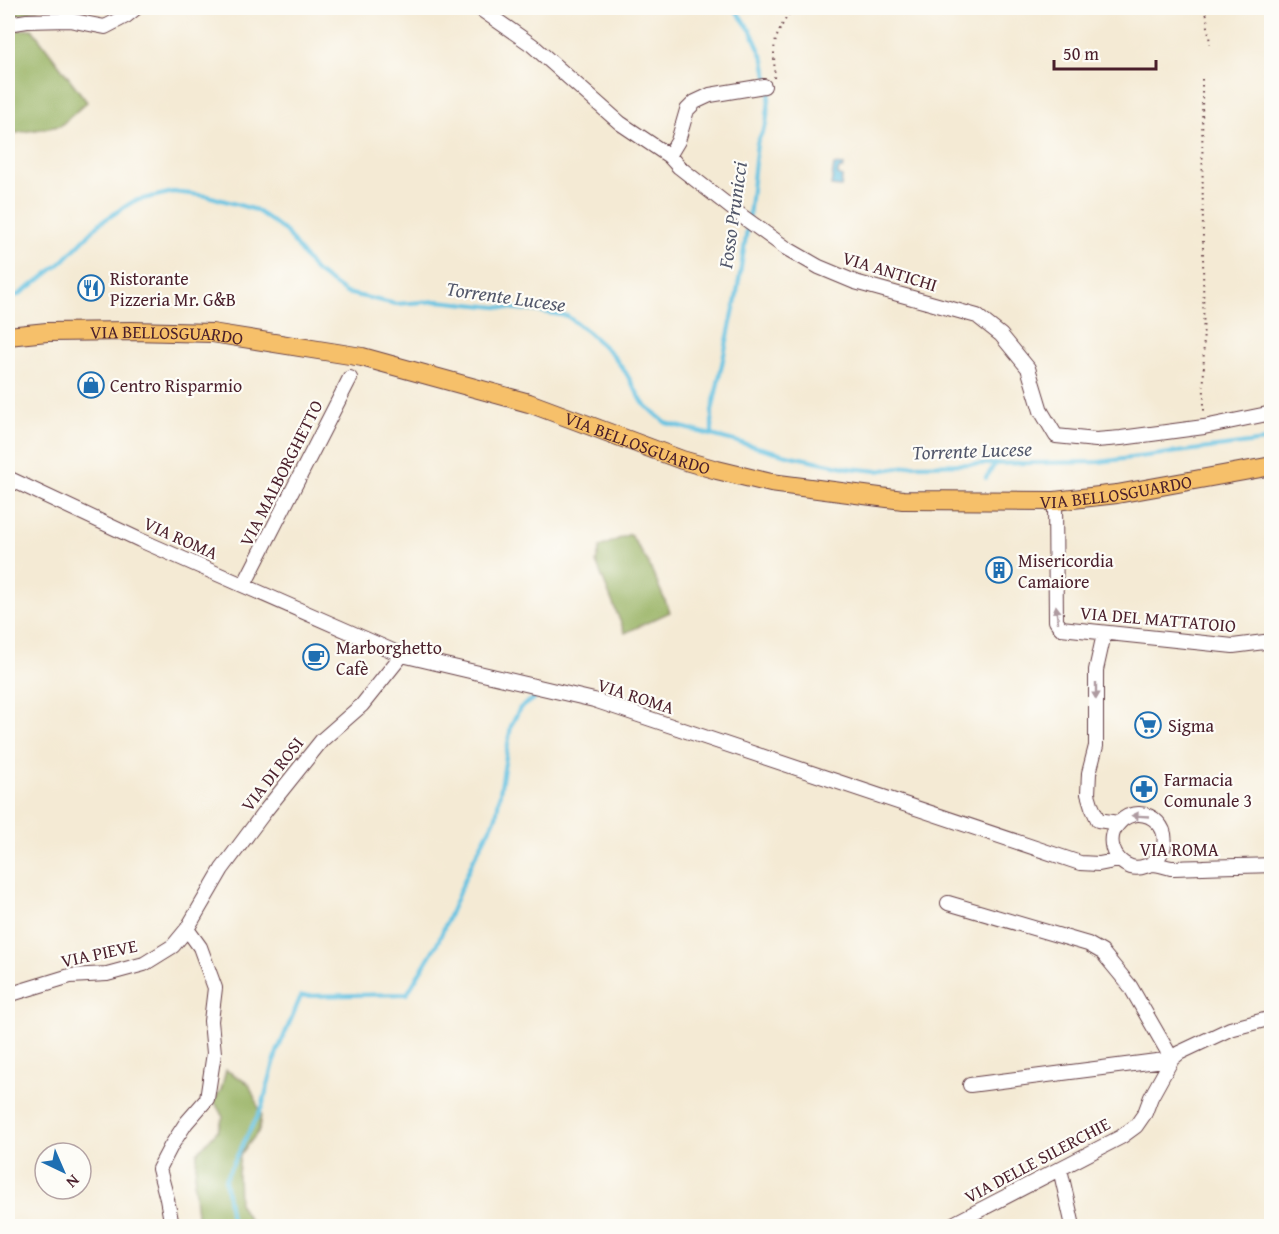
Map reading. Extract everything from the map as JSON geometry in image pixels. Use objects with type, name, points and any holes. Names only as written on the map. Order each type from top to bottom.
[{"type":"main road","name":"VIA BELLOSGUARDO","points":[[8,336],[47,332],[212,333],[362,357],[529,403],[717,471],[771,483],[903,500],[1055,501],[1117,495],[1272,466]]},
{"type":"street","points":[[8,24],[69,20],[105,27],[136,8]]},
{"type":"street","name":"VIA ANTICHI","points":[[479,8],[532,45],[620,123],[669,156],[679,167],[786,248],[819,267],[855,282],[977,316],[1001,335],[1028,368],[1041,411],[1056,436],[1096,440],[1204,427],[1272,413]]},
{"type":"street","points":[[669,156],[678,141],[687,110],[695,102],[710,95],[768,85]]},
{"type":"street","name":"VIA MALBORGHETTO","points":[[244,585],[350,378]]},
{"type":"street","name":"VIA ROMA","points":[[8,478],[140,540],[402,655],[594,700],[1080,863],[1099,864],[1119,860]]},
{"type":"street","name":"VIA DEL MATTATOIO","points":[[1055,501],[1056,621],[1061,628],[1233,646],[1272,640]]},
{"type":"street","points":[[1104,634],[1096,670],[1096,746],[1089,773],[1088,794],[1098,820],[1118,823]]},
{"type":"street","name":"VIA DI ROSI","points":[[187,929],[222,869],[273,802],[322,740],[362,705],[402,655]]},
{"type":"street","name":"VIA ROMA","points":[[1164,850],[1152,864],[1137,868],[1119,860],[1112,847],[1111,838],[1118,823],[1126,817],[1144,814],[1152,818],[1164,832],[1164,850],[1170,868]]},
{"type":"street","name":"VIA ROMA","points":[[1099,864],[1112,847]]},
{"type":"street","name":"VIA ROMA","points":[[1152,864],[1170,868],[1272,865]]},
{"type":"street","points":[[948,903],[1088,944],[1102,952],[1130,986],[1172,1059]]},
{"type":"street","points":[[172,1227],[159,1169],[176,1138],[207,1098],[214,1053],[210,1021],[215,988],[200,947],[187,929]]},
{"type":"street","name":"VIA PIEVE","points":[[8,995],[70,976],[107,974],[144,964],[173,946],[187,929]]},
{"type":"street","points":[[970,1085],[1172,1059],[1179,1053],[1230,1029],[1272,1018]]},
{"type":"street","name":"VIA DELLE SILERCHIE","points":[[949,1227],[1121,1137],[1136,1126],[1172,1059]]},
{"type":"street","points":[[1060,1169],[1073,1227]]},
{"type":"path","points":[[768,85],[775,71],[774,49],[781,26],[794,8]]},
{"type":"path","points":[[1207,8],[1210,44]]},
{"type":"path","points":[[1202,79],[1204,427]]},
{"type":"green space","points":[[8,8],[39,8],[8,18]]},
{"type":"green space","points":[[32,29],[87,102],[60,126],[10,134],[8,133],[8,31]]},
{"type":"green space","points":[[630,534],[648,562],[670,612],[625,633],[596,562],[600,547]]},
{"type":"green space","points":[[226,1070],[249,1084],[261,1114],[259,1131],[240,1155],[238,1174],[239,1204],[253,1226],[196,1226],[194,1185],[197,1153],[218,1130],[223,1117],[214,1101],[221,1090]]},
{"type":"water","points":[[834,165],[844,166],[838,171],[838,175],[842,177],[841,187],[831,186]]},
{"type":"waterway","name":"Fosso Prunicci","points":[[734,8],[751,31],[764,60],[770,92],[766,124],[757,143],[749,217]]},
{"type":"waterway","name":"Torrente Lucese","points":[[8,297],[18,295],[42,278],[62,262],[100,223],[134,201],[173,192],[208,196],[256,210],[286,232],[314,270],[346,293],[396,304],[438,301],[567,316],[612,354],[643,403],[666,423],[791,456],[849,468],[878,471],[913,465],[1099,462],[1272,440]]},
{"type":"waterway","name":"Fosso Prunicci","points":[[712,435],[712,411],[736,299],[748,224]]},
{"type":"waterway","points":[[986,478],[995,464]]},
{"type":"waterway","points":[[232,1226],[225,1179],[262,1107],[277,1052],[301,996],[407,994],[438,942],[472,862],[496,817],[511,726],[520,708],[540,694]]},
{"type":"place","name":"Ristorante Pizzeria Mr. G&B","points":[[91,288]]},
{"type":"place","name":"Centro Risparmio","points":[[91,385]]},
{"type":"place","name":"Misericordia Camaiore","points":[[999,570]]},
{"type":"place","name":"Marborghetto Cafè","points":[[316,657]]},
{"type":"place","name":"Sigma","points":[[1148,725]]},
{"type":"place","name":"Farmacia Comunale 3","points":[[1144,789]]}]
